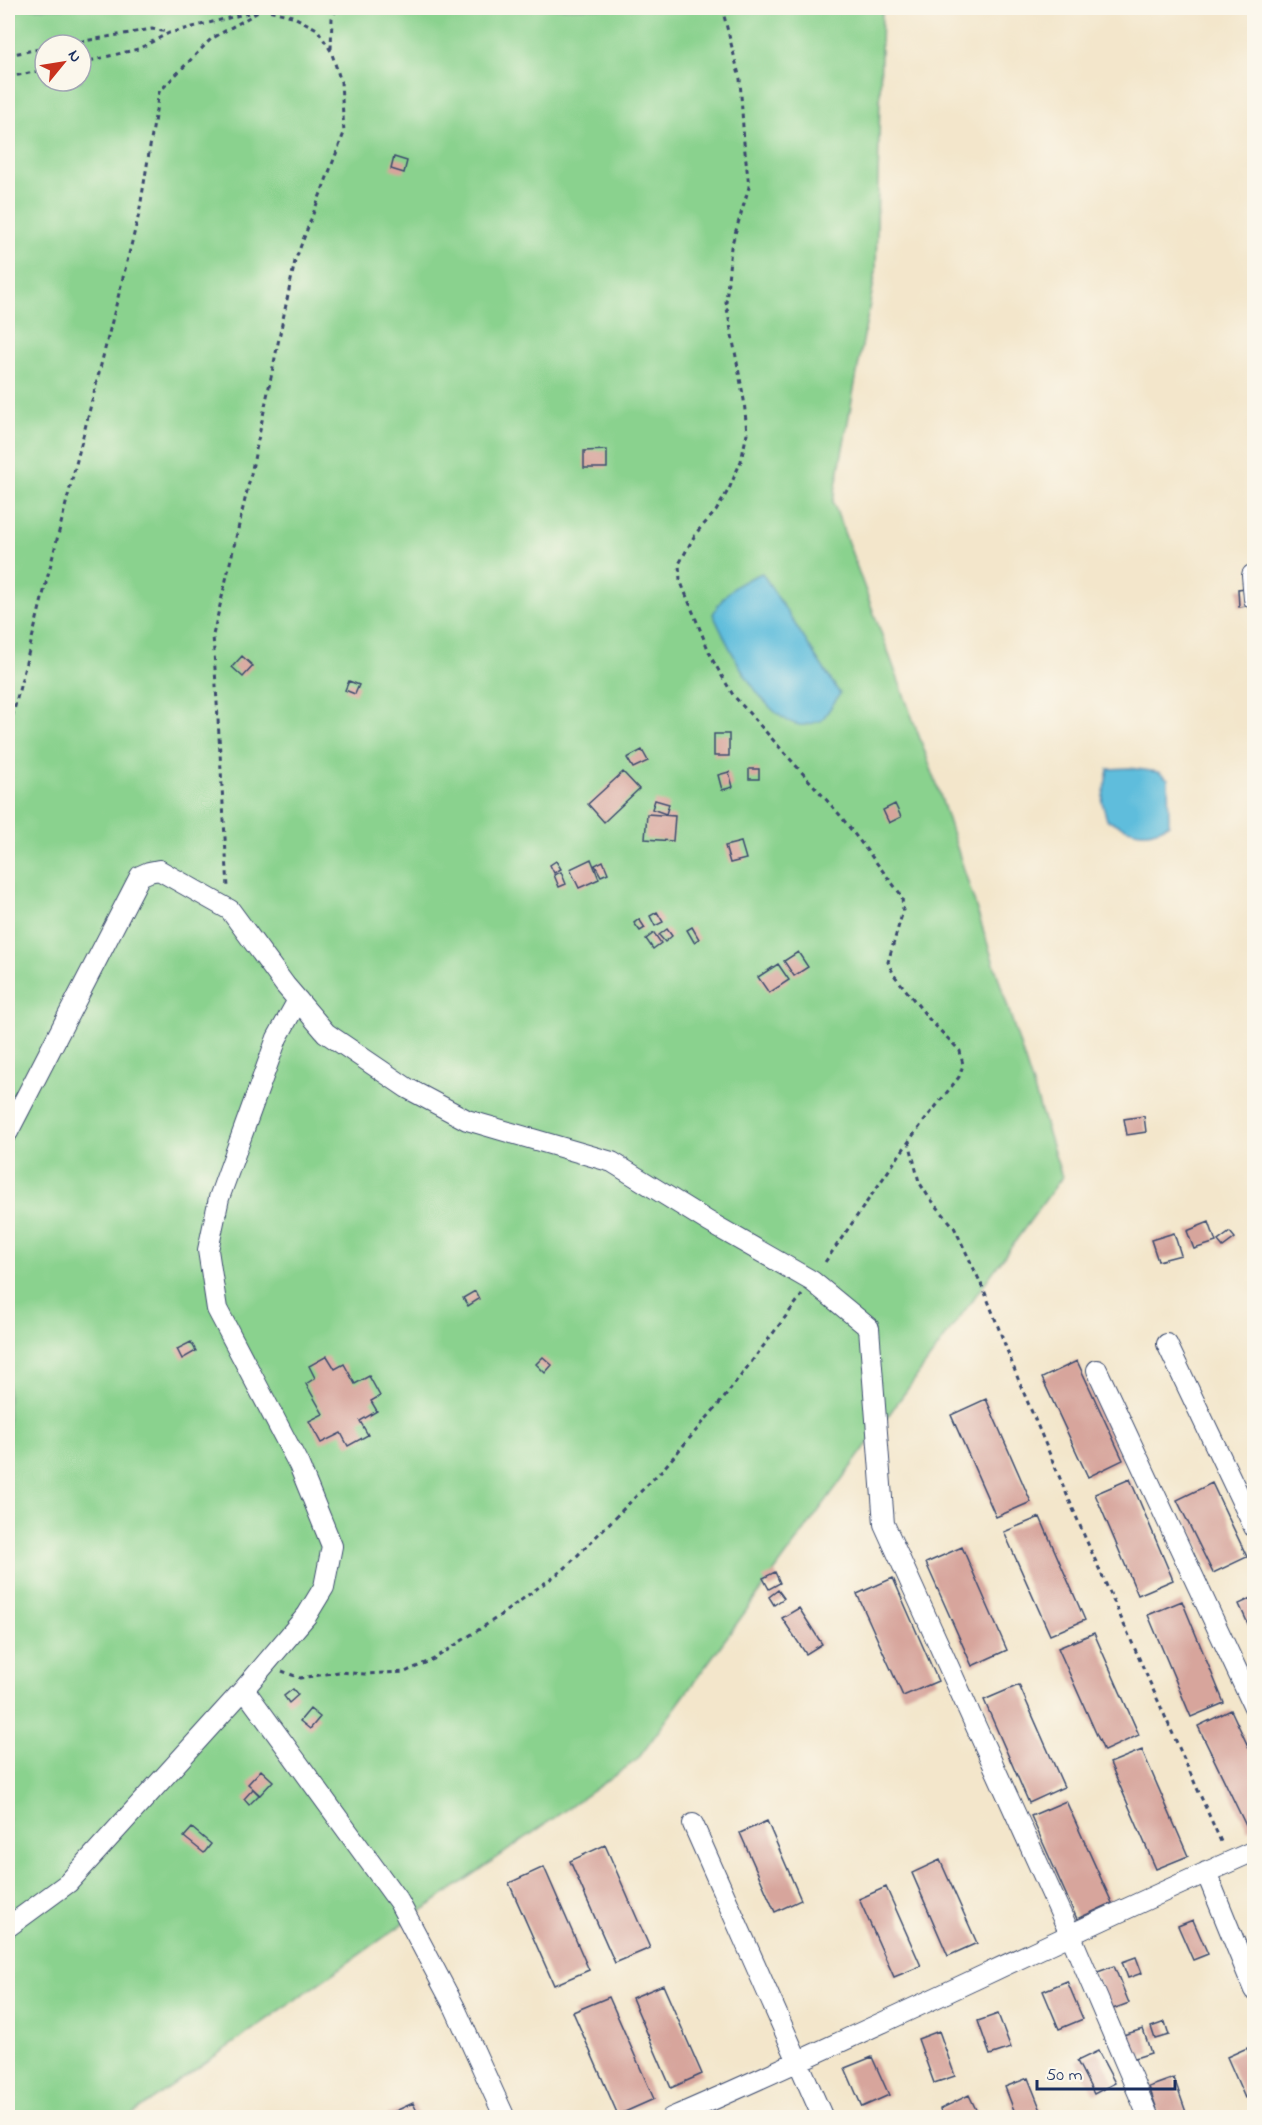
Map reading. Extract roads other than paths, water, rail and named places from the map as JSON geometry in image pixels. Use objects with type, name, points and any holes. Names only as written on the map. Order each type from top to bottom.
[{"type":"street","points":[[1252,575],[1254,599]]},
{"type":"street","points":[[8,1132],[140,876],[159,870],[230,910],[326,1033],[407,1088],[467,1120],[612,1162],[812,1281],[869,1328],[884,1524],[1070,1934],[1149,2118]]},
{"type":"street","points":[[8,1927],[68,1883],[244,1689],[307,1615],[324,1587],[332,1546],[299,1465],[217,1309],[208,1250],[219,1198],[277,1038],[298,1000]]},
{"type":"street","points":[[1167,1344],[1254,1527]]},
{"type":"street","points":[[1097,1370],[1254,1707]]},
{"type":"street","points":[[244,1689],[399,1902],[455,2008],[505,2118]]},
{"type":"street","points":[[693,1824],[824,2118]]},
{"type":"street","points":[[671,2118],[799,2062],[1070,1934],[1254,1851]]},
{"type":"street","points":[[1206,1872],[1254,1990]]},
{"type":"water","points":[[762,573],[840,694],[822,720],[800,725],[786,720],[772,710],[737,662],[713,614],[733,588]]},
{"type":"water","points":[[1130,768],[1158,772],[1168,779],[1169,824],[1161,829],[1138,832],[1107,820],[1102,802],[1108,769]]}]
